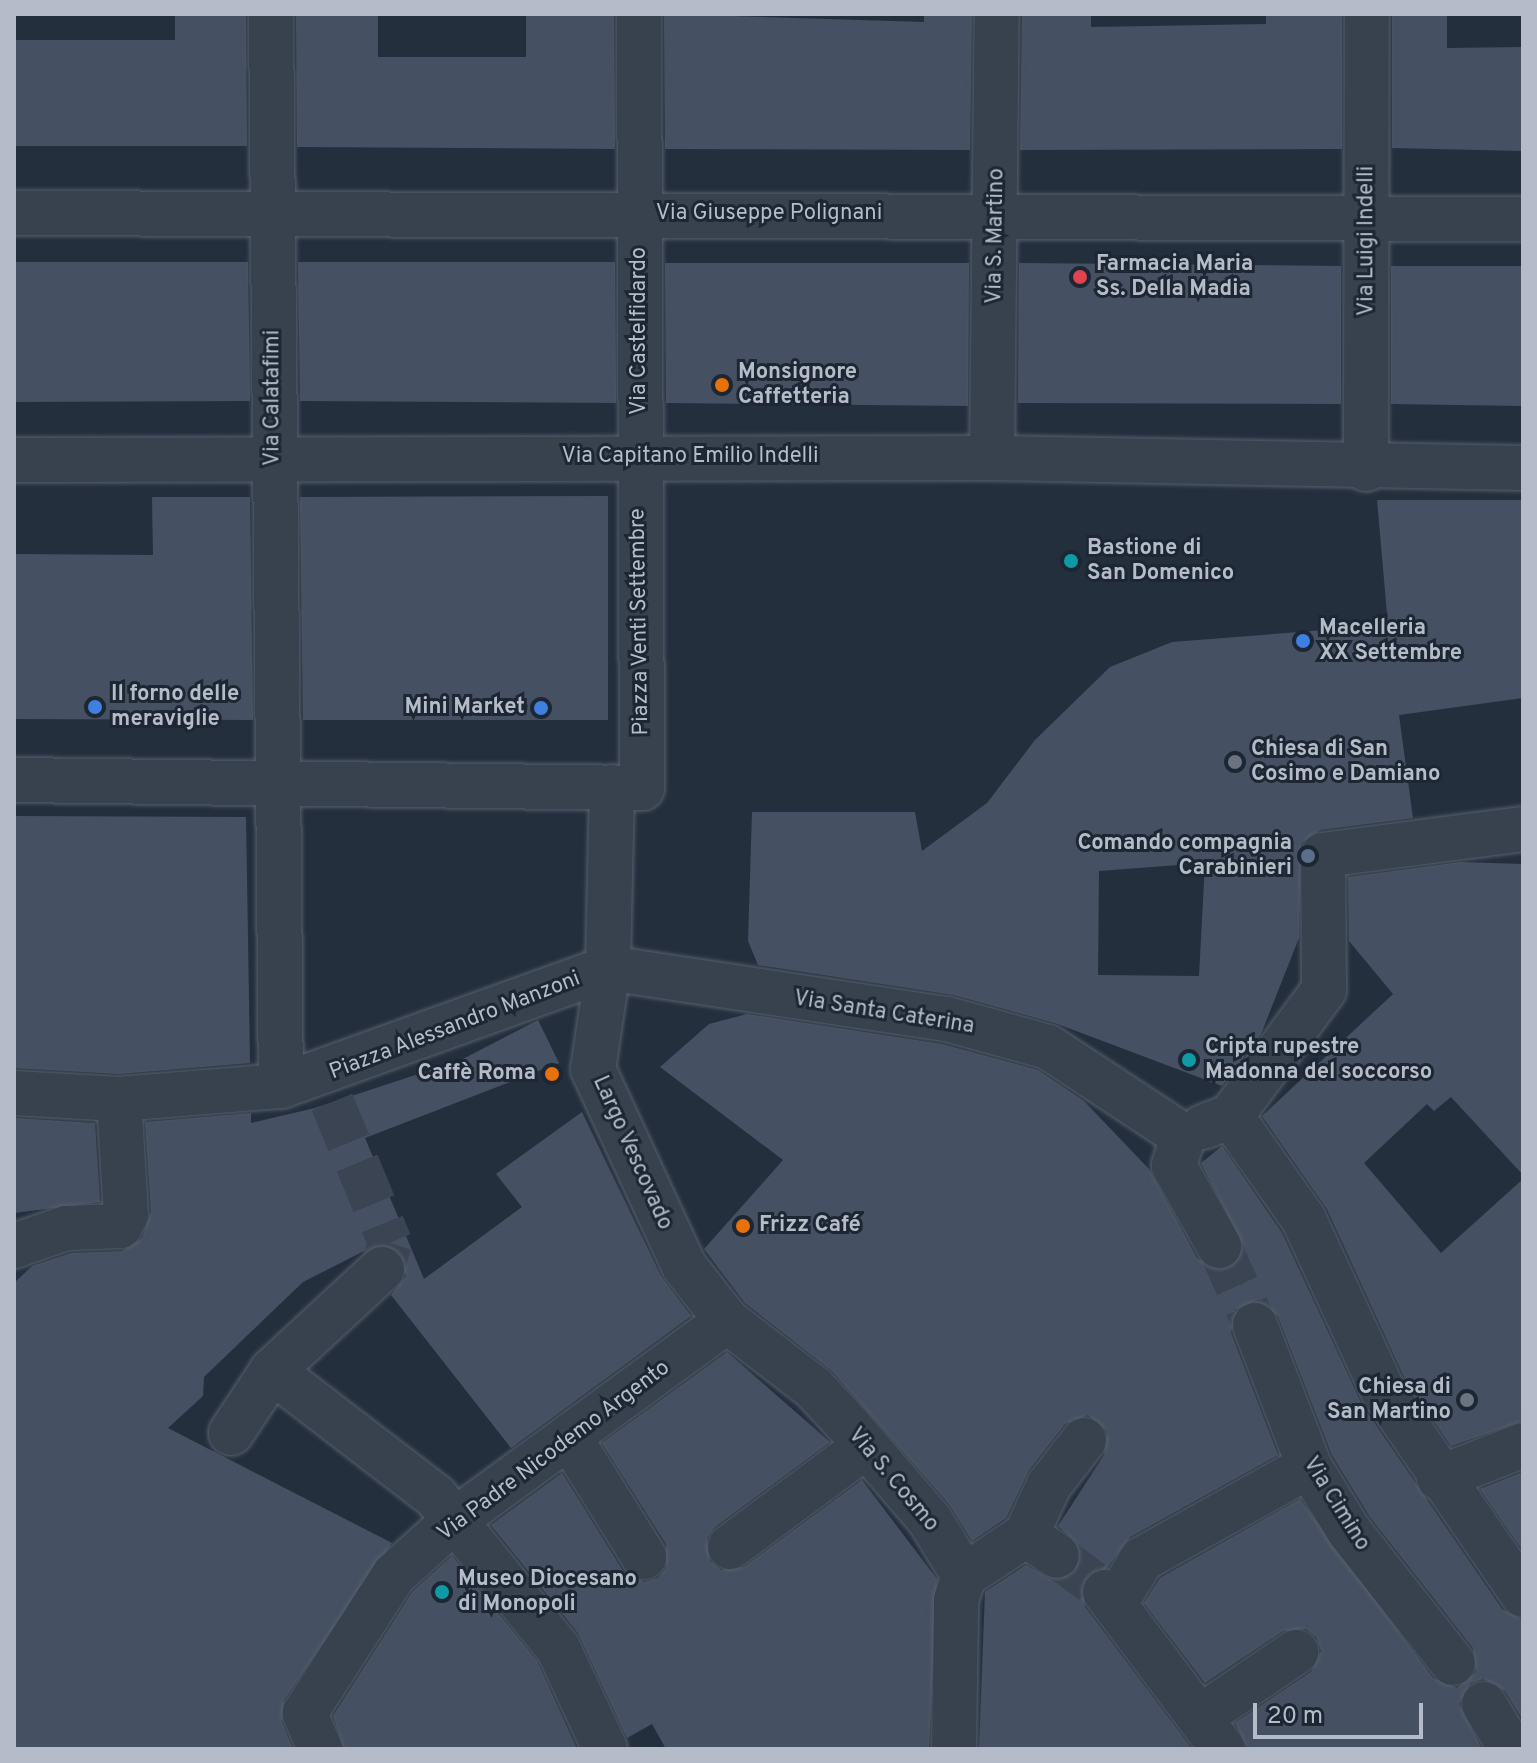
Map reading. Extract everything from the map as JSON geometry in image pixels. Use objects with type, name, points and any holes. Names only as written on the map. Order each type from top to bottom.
[{"type":"street","name":"Via Calatafimi","points":[[271,14],[276,782]]},
{"type":"street","name":"Via Castelfidardo","points":[[639,14],[641,456]]},
{"type":"street","name":"Via S. Martino","points":[[992,458],[997,14]]},
{"type":"street","name":"Via Luigi Indelli","points":[[1366,469],[1367,14]]},
{"type":"street","name":"Via Giuseppe Polignani","points":[[14,213],[640,215],[997,212],[1523,219]]},
{"type":"street","name":"Via Capitano Emilio Indelli","points":[[14,460],[641,456],[992,458],[1366,469],[1523,468]]},
{"type":"street","name":"Piazza Venti Settembre","points":[[627,788],[641,456]]},
{"type":"street","points":[[14,780],[627,788]]},
{"type":"street","points":[[276,782],[311,1089]]},
{"type":"street","name":"Piazza Alessandro Manzoni","points":[[14,1093],[119,1099],[311,1089],[608,968],[627,788]]},
{"type":"street","points":[[1219,1246],[1174,1166],[1183,1136],[1231,1116],[1324,990],[1323,855],[1523,829]]},
{"type":"street","name":"Via Santa Caterina","points":[[608,968],[947,1019],[1048,1047],[1183,1136]]},
{"type":"street","name":"Largo Vescovado","points":[[608,968],[593,1069],[684,1266],[727,1321]]},
{"type":"street","points":[[14,1246],[66,1228],[120,1226],[126,1214],[119,1099]]},
{"type":"street","points":[[1231,1116],[1304,1220],[1383,1391],[1439,1478],[1523,1595]]},
{"type":"street","points":[[231,1433],[272,1371],[382,1269]]},
{"type":"street","name":"Via Padre Nicodemo Argento","points":[[324,1747],[305,1713],[394,1575],[455,1520],[571,1440],[727,1321]]},
{"type":"street","name":"Via S. Cosmo","points":[[727,1321],[814,1388],[930,1520],[964,1576]]},
{"type":"street","name":"Via Cimino","points":[[1255,1325],[1309,1466],[1349,1531],[1453,1663]]},
{"type":"street","points":[[272,1371],[436,1497],[558,1648],[605,1749]]},
{"type":"street","points":[[571,1440],[644,1557]]},
{"type":"street","points":[[954,1749],[956,1600],[964,1576],[1042,1545],[1049,1485],[1084,1440]]},
{"type":"street","points":[[1439,1478],[1523,1445]]},
{"type":"street","points":[[730,1547],[866,1446]]},
{"type":"street","points":[[1296,1652],[1212,1733],[1111,1596],[1142,1559],[1309,1466]]},
{"type":"street","points":[[1484,1704],[1511,1749]]},
{"type":"building","points":[[175,14],[246,14],[247,146],[14,146],[14,40],[175,40]]},
{"type":"building","points":[[296,14],[378,14],[378,57],[526,57],[526,14],[614,14],[615,149],[297,147]]},
{"type":"building","points":[[664,14],[924,22],[924,14],[972,14],[970,150],[665,149]]},
{"type":"building","points":[[1022,14],[1091,14],[1091,27],[1266,24],[1266,14],[1342,14],[1342,149],[1020,150]]},
{"type":"building","points":[[1392,14],[1447,14],[1447,48],[1523,47],[1523,151],[1392,148]]},
{"type":"building","points":[[14,262],[248,262],[250,401],[14,402]]},
{"type":"building","points":[[298,262],[615,262],[616,403],[300,401]]},
{"type":"building","points":[[665,263],[969,263],[968,406],[666,403]]},
{"type":"building","points":[[1019,263],[1341,266],[1341,404],[1018,403]]},
{"type":"building","points":[[1391,266],[1523,266],[1523,406],[1391,404]]},
{"type":"building","points":[[608,496],[608,720],[303,720],[300,497]]},
{"type":"building","points":[[152,497],[250,497],[253,720],[14,719],[14,554],[153,555]]},
{"type":"building","points":[[1377,500],[1523,500],[1523,698],[1399,715],[1413,818],[1320,830],[1301,843],[1299,938],[1261,1034],[1222,1086],[1055,1023],[954,995],[758,965],[748,941],[752,812],[915,812],[922,851],[987,803],[1035,740],[1110,667],[1172,642],[1388,625]],"holes":[[[1205,863],[1199,976],[1098,975],[1099,871]]]},
{"type":"building","points":[[14,816],[246,817],[250,1063],[119,1074],[14,1068]]},
{"type":"building","points":[[1461,862],[1523,864],[1523,1175],[1451,1097],[1434,1111],[1427,1104],[1364,1163],[1441,1253],[1523,1179],[1523,1421],[1451,1446],[1405,1379],[1327,1209],[1262,1116],[1393,994],[1349,941],[1348,877]]},
{"type":"building","points":[[747,1014],[942,1044],[1038,1070],[1084,1101],[1149,1169],[1197,1258],[1218,1271],[1232,1267],[1244,1247],[1201,1163],[1222,1146],[1282,1233],[1362,1405],[1502,1609],[1523,1620],[1523,1720],[1505,1691],[1483,1679],[1471,1683],[1459,1704],[1482,1749],[1248,1749],[1235,1723],[1311,1672],[1321,1651],[1316,1637],[1306,1629],[1283,1631],[1205,1683],[1144,1603],[1160,1578],[1300,1499],[1433,1678],[1457,1688],[1476,1672],[1473,1648],[1370,1517],[1332,1455],[1278,1316],[1258,1300],[1235,1310],[1231,1333],[1278,1455],[1130,1537],[1107,1568],[1082,1583],[1085,1607],[1192,1749],[979,1749],[985,1592],[1026,1565],[1054,1581],[1077,1571],[1080,1546],[1058,1526],[1104,1455],[1107,1431],[1088,1415],[1065,1424],[1029,1470],[1006,1518],[972,1541],[949,1504],[832,1371],[745,1303],[704,1249],[783,1160],[660,1067],[709,1024]]},
{"type":"building","points":[[538,1020],[559,1063],[365,1138],[424,1279],[522,1207],[496,1174],[582,1112],[661,1276],[691,1316],[511,1448],[391,1295],[406,1276],[400,1252],[376,1245],[303,1282],[204,1377],[203,1396],[168,1428],[392,1543],[284,1700],[282,1722],[293,1749],[14,1749],[14,1283],[32,1266],[71,1253],[122,1251],[142,1238],[151,1212],[145,1122],[251,1113],[251,1123],[315,1108],[461,1060]]},
{"type":"building","points":[[14,1118],[95,1123],[100,1202],[14,1213]]},
{"type":"building","points":[[727,1352],[830,1442],[715,1527],[707,1538],[710,1561],[721,1570],[744,1567],[862,1480],[937,1579],[929,1749],[666,1749],[652,1724],[627,1738],[578,1633],[491,1525],[562,1473],[623,1571],[644,1582],[658,1578],[666,1568],[666,1544],[602,1443]]},
{"type":"building","points":[[1523,1472],[1523,1551],[1480,1489]]},
{"type":"building","points":[[452,1556],[537,1661],[577,1749],[344,1749],[333,1716],[413,1591]]},
{"type":"tunnel","points":[[332,1102],[390,1243],[382,1269]]},
{"type":"tunnel","points":[[1219,1246],[1255,1325]]},
{"type":"tunnel","points":[[1057,1556],[1105,1592]]},
{"type":"place","name":"Farmacia Maria Ss. Della Madia","points":[[1080,277]]},
{"type":"place","name":"Monsignore Caffetteria","points":[[722,385]]},
{"type":"place","name":"Bastione di San Domenico","points":[[1071,561]]},
{"type":"place","name":"Macelleria XX Settembre","points":[[1303,641]]},
{"type":"place","name":"Il forno delle meraviglie","points":[[95,707]]},
{"type":"place","name":"Mini Market","points":[[541,708]]},
{"type":"place","name":"Chiesa di San Cosimo e Damiano","points":[[1235,762]]},
{"type":"place","name":"Comando compagnia Carabinieri","points":[[1308,856]]},
{"type":"place","name":"Cripta rupestre Madonna del soccorso","points":[[1189,1060]]},
{"type":"place","name":"Caffè Roma","points":[[552,1074]]},
{"type":"place","name":"Frizz Café","points":[[743,1226]]},
{"type":"place","name":"Chiesa di San Martino","points":[[1467,1400]]},
{"type":"place","name":"Museo Diocesano di Monopoli","points":[[442,1592]]}]
